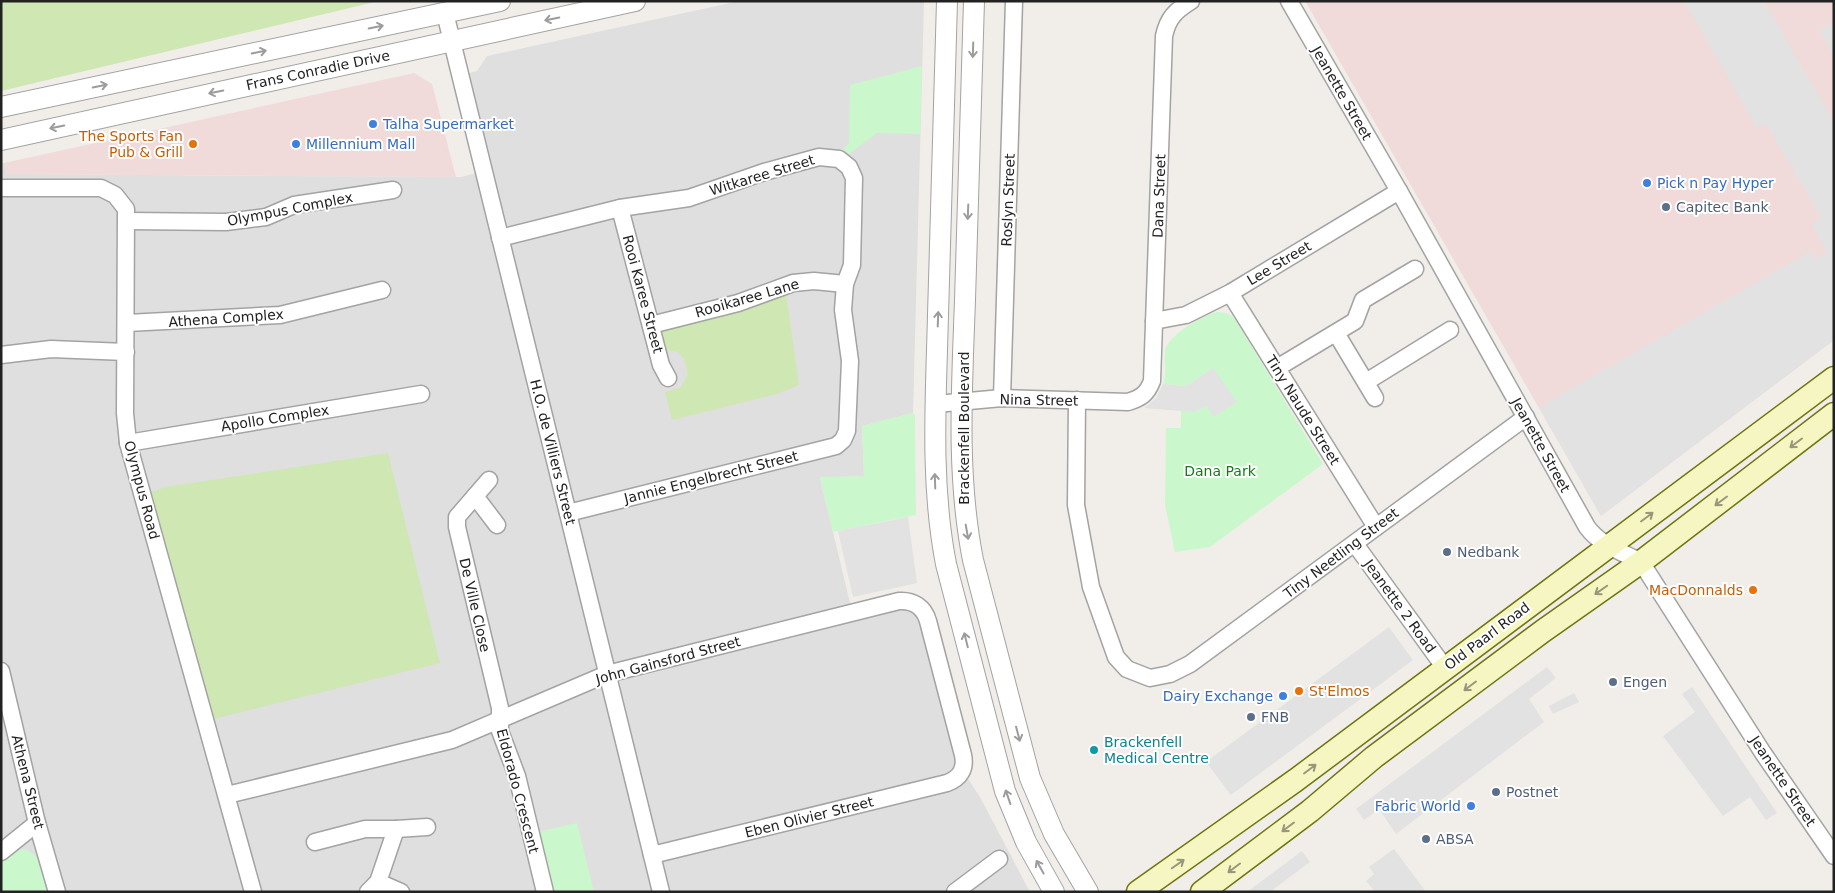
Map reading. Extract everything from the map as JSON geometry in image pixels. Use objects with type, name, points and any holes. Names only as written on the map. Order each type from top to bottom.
[{"type":"main road","name":"Old Paarl Road","points":[[1138,892],[1296,780],[1832,378]]},
{"type":"main road","points":[[1202,892],[1310,811],[1382,752],[1543,631],[1641,562],[1834,414]]},
{"type":"street","points":[[1,108],[500,1]]},
{"type":"street","name":"Frans Conradie Drive","points":[[1,140],[635,1]]},
{"type":"street","name":"Brackenfell Boulevard","points":[[947,1],[936,404],[936,497],[946,564],[1005,791],[1026,842],[1054,892]]},
{"type":"street","name":"Brackenfell Boulevard","points":[[974,1],[962,400],[963,498],[975,569],[1032,785],[1054,834],[1088,892]]},
{"type":"street","name":"Roslyn Street","points":[[1002,398],[1014,1]]},
{"type":"street","name":"Dana Street","points":[[1141,398],[1149,390],[1152,381],[1164,36],[1168,21],[1177,10],[1191,1]]},
{"type":"street","name":"Jeanette Street","points":[[1289,1],[1399,191],[1587,527],[1593,535],[1608,546],[1641,562],[1763,753],[1834,856]]},
{"type":"street","name":"H.O. de Villiers Street","points":[[445,13],[661,892]]},
{"type":"street","name":"Witkaree Street","points":[[500,238],[620,208],[689,198],[764,172],[819,157],[840,159],[852,172],[855,184],[852,265],[845,284],[843,310],[850,361],[847,431]]},
{"type":"street","name":"Olympus Road","points":[[1,188],[100,188],[120,199],[126,209],[128,221],[126,323],[126,428],[128,443],[226,795],[249,891]]},
{"type":"street","name":"Olympus Complex","points":[[128,221],[226,222],[266,217],[294,205],[393,190]]},
{"type":"street","name":"Lee Street","points":[[1154,321],[1186,315],[1230,293],[1399,191]]},
{"type":"street","name":"Rooi Karee Street","points":[[620,208],[661,365],[668,378]]},
{"type":"street","points":[[1277,368],[1355,322],[1363,300],[1415,269]]},
{"type":"street","name":"Rooikaree Lane","points":[[651,325],[738,303],[793,283],[814,281],[845,284]]},
{"type":"street","name":"Athena Complex","points":[[126,323],[280,315],[382,290]]},
{"type":"street","name":"Tiny Naude Street","points":[[1230,293],[1376,527]]},
{"type":"street","points":[[1366,382],[1450,330]]},
{"type":"street","points":[[1336,333],[1376,398]]},
{"type":"street","points":[[1,355],[51,349],[126,352]]},
{"type":"street","name":"Apollo Complex","points":[[128,443],[421,394]]},
{"type":"street","name":"Nina Street","points":[[936,404],[962,400],[1002,398],[1128,402],[1141,398]]},
{"type":"street","name":"Tiny Neetling Street","points":[[1078,400],[1076,506],[1091,587],[1116,657],[1127,670],[1150,678],[1170,674],[1190,664],[1526,417]]},
{"type":"street","name":"Jannie Engelbrecht Street","points":[[568,512],[836,446],[843,440],[847,431]]},
{"type":"street","name":"De Ville Close","points":[[489,480],[458,517],[457,527],[500,708],[500,720]]},
{"type":"street","points":[[475,496],[497,526]]},
{"type":"street","name":"Jeanette 2 Road","points":[[1355,544],[1445,668]]},
{"type":"street","name":"John Gainsford Street","points":[[226,795],[452,740],[607,674],[899,601],[910,602],[920,607],[926,616],[964,755],[962,772]]},
{"type":"street","name":"Athena Street","points":[[1,671],[37,822],[57,892]]},
{"type":"street","name":"Eldorado Crescent","points":[[500,720],[500,731],[517,776],[545,892]]},
{"type":"street","name":"Eben Olivier Street","points":[[652,855],[947,783],[953,781],[962,772]]},
{"type":"street","points":[[1,852],[37,822]]},
{"type":"street","points":[[315,842],[365,829],[427,827]]},
{"type":"street","points":[[396,829],[373,887],[401,892]]},
{"type":"street","points":[[955,892],[999,859]]},
{"type":"shaded area","points":[[739,1],[924,1],[913,413],[862,426],[864,476],[820,478],[852,611],[915,603],[964,773],[980,797],[1030,892],[1,892],[1,163],[4,163],[7,174],[461,177],[484,171],[462,75],[477,71],[487,56]]},
{"type":"shaded area","points":[[1305,1],[1834,1],[1834,340],[1601,516]]},
{"type":"shaded area","points":[[1684,1],[1764,1],[1834,122],[1834,340],[1601,516],[1539,407],[1811,251],[1815,259],[1827,252],[1811,224],[1821,218],[1766,124],[1757,129]]},
{"type":"shaded area","points":[[1834,22],[1834,57],[1819,30]]},
{"type":"shaded area","points":[[414,73],[432,84],[456,177],[7,174],[4,163]]},
{"type":"shaded area","points":[[1213,368],[1237,402],[1213,417],[1207,406],[1194,412],[1144,408],[1156,398],[1163,384],[1186,386]]},
{"type":"shaded area","points":[[908,517],[917,583],[853,597],[838,531]]},
{"type":"shaded area","points":[[1389,627],[1413,660],[1231,795],[1206,762]]},
{"type":"shaded area","points":[[1547,667],[1556,678],[1529,699],[1544,722],[1396,834],[1379,809],[1364,820],[1356,809]]},
{"type":"shaded area","points":[[1692,687],[1777,813],[1766,820],[1750,797],[1723,816],[1663,736],[1695,712],[1682,694]]},
{"type":"shaded area","points":[[1574,693],[1579,702],[1553,714],[1549,706]]},
{"type":"shaded area","points":[[1394,849],[1426,892],[1375,892],[1366,881],[1374,874],[1369,867]]},
{"type":"shaded area","points":[[1302,851],[1310,862],[1270,892],[1247,892]]},
{"type":"green space","points":[[1,1],[379,1],[1,91]]},
{"type":"green space","points":[[922,66],[920,134],[877,133],[849,154],[843,149],[849,143],[850,85]]},
{"type":"green space","points":[[786,293],[799,385],[777,394],[672,420],[665,392],[681,387],[688,374],[684,359],[678,352],[663,349],[659,331]]},
{"type":"green space","name":"Dana Park","points":[[1217,312],[1227,313],[1235,319],[1323,464],[1210,547],[1175,552],[1165,505],[1166,428],[1181,428],[1181,411],[1194,412],[1207,406],[1213,368],[1186,386],[1163,384],[1165,352],[1171,340],[1178,333],[1194,322]]},
{"type":"green space","points":[[913,413],[915,416],[916,515],[833,532],[820,477],[864,476],[862,426]]},
{"type":"green space","points":[[388,453],[440,663],[214,719],[151,492],[165,487]]},
{"type":"green space","points":[[577,823],[594,892],[551,892],[537,832]]},
{"type":"green space","points":[[23,849],[29,851],[38,860],[43,872],[47,892],[1,892],[1,862],[15,851]]},
{"type":"place","name":"Talha Supermarket","points":[[373,124]]},
{"type":"place","name":"The Sports Fan Pub & Grill","points":[[193,144]]},
{"type":"place","name":"Millennium Mall","points":[[296,144]]},
{"type":"place","name":"Pick n Pay Hyper","points":[[1647,183]]},
{"type":"place","name":"Capitec Bank","points":[[1666,207]]},
{"type":"place","name":"Nedbank","points":[[1447,552]]},
{"type":"place","name":"MacDonnalds","points":[[1753,590]]},
{"type":"place","name":"Engen","points":[[1613,682]]},
{"type":"place","name":"St'Elmos","points":[[1299,691]]},
{"type":"place","name":"Dairy Exchange","points":[[1283,696]]},
{"type":"place","name":"FNB","points":[[1251,717]]},
{"type":"place","name":"Brackenfell Medical Centre","points":[[1094,750]]},
{"type":"place","name":"Postnet","points":[[1496,792]]},
{"type":"place","name":"Fabric World","points":[[1471,806]]},
{"type":"place","name":"ABSA","points":[[1426,839]]}]
